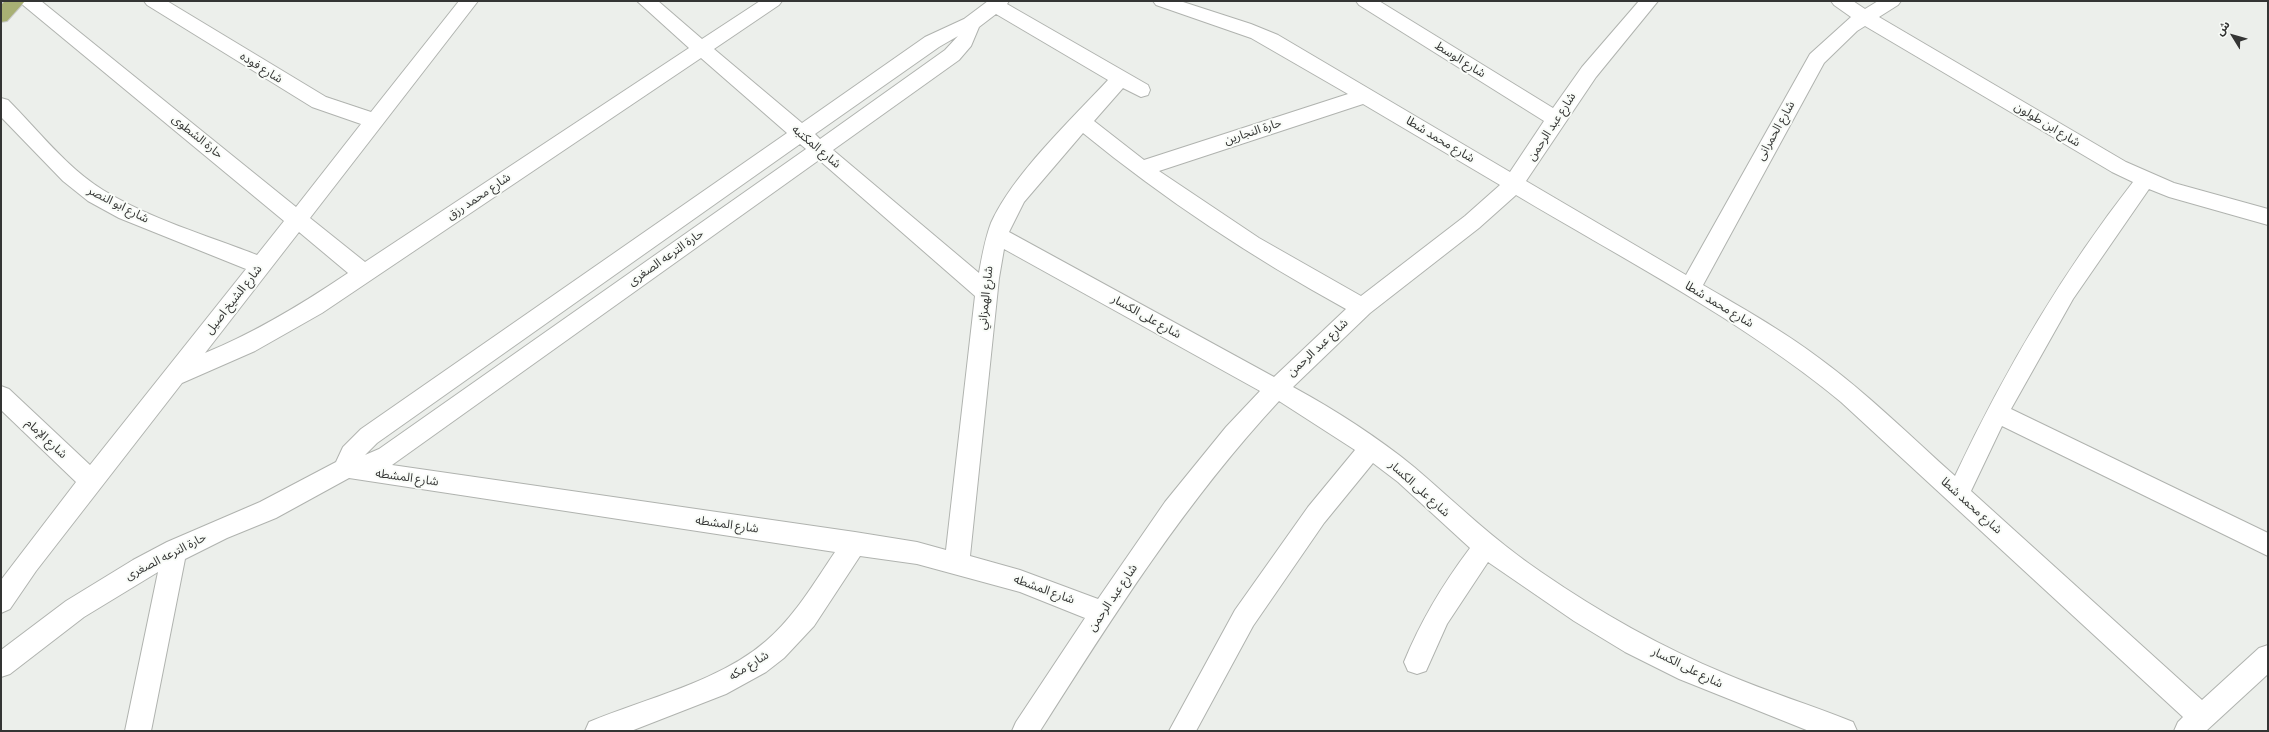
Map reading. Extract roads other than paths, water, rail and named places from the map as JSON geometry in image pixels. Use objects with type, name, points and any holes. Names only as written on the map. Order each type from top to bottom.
[{"type":"highway","points":[[1,16],[16,1]]},
{"type":"street","name":"حارة الشطوى","points":[[29,1],[364,274]]},
{"type":"street","name":"شارع فوده","points":[[153,1],[319,102],[375,121]]},
{"type":"street","name":"شارع الشيخ اصيل","points":[[1,601],[27,562],[469,1]]},
{"type":"street","name":"شارع المكتبه","points":[[646,1],[986,292]]},
{"type":"street","name":"شارع محمد رزق","points":[[175,375],[224,355],[270,332],[314,307],[773,1]]},
{"type":"street","name":"شارع محمد شطا","points":[[1162,1],[1253,31],[1751,324],[1816,368],[1853,399],[1958,494],[2195,724]]},
{"type":"street","name":"شارع الوسط","points":[[1365,1],[1556,119]]},
{"type":"street","name":"شارع عبد الرحمن","points":[[1025,731],[1103,613],[1193,483],[1234,434],[1318,346],[1362,307],[1495,204],[1514,184],[1556,119],[1612,43],[1649,1]]},
{"type":"street","name":"شارع ابن طولون","points":[[1840,1],[1864,17],[2095,154],[2144,180],[2181,193],[2268,217]]},
{"type":"street","name":"شارع الحمرانى","points":[[1690,288],[1808,72],[1817,59],[1838,36],[1864,17],[1892,1]]},
{"type":"street","name":"حارة الترعه الصغرى","points":[[344,469],[351,454],[369,436],[939,38],[970,24],[998,3]]},
{"type":"street","points":[[998,3],[1140,90]]},
{"type":"street","name":"حارة الترعه الصغرى","points":[[1,665],[75,609],[135,572],[175,550],[268,510],[344,469],[371,464],[387,456],[952,55],[964,44],[970,24]]},
{"type":"street","name":"شارع الهمزاني","points":[[957,563],[986,292],[990,263],[997,235],[1009,209],[1025,184],[1121,78]]},
{"type":"street","name":"حارة النجارين","points":[[1140,169],[1365,96]]},
{"type":"street","name":"شارع ابو النصر","points":[[1,105],[70,176],[95,195],[126,212],[261,266]]},
{"type":"street","points":[[1082,122],[1140,169],[1243,240],[1362,307]]},
{"type":"street","points":[[1958,494],[1997,413],[2044,326],[2093,248],[2144,180]]},
{"type":"street","name":"شارع على الكسار","points":[[997,235],[1324,416],[1371,448],[1406,476],[1486,546],[1555,596],[1659,655],[1741,693],[1844,731]]},
{"type":"street","name":"شارع الإمام","points":[[1,396],[91,481]]},
{"type":"street","points":[[1997,413],[2268,545]]},
{"type":"street","points":[[1182,731],[1244,618],[1312,521],[1371,448]]},
{"type":"street","name":"شارع المشطه","points":[[344,469],[917,553],[1020,581],[1103,613]]},
{"type":"street","name":"شارع مكه","points":[[598,731],[718,685],[757,663],[775,650],[805,618],[854,544]]},
{"type":"street","points":[[1417,662],[1428,633],[1442,606],[1486,546]]},
{"type":"street","points":[[138,731],[175,550]]},
{"type":"street","points":[[2195,724],[2268,657]]}]
